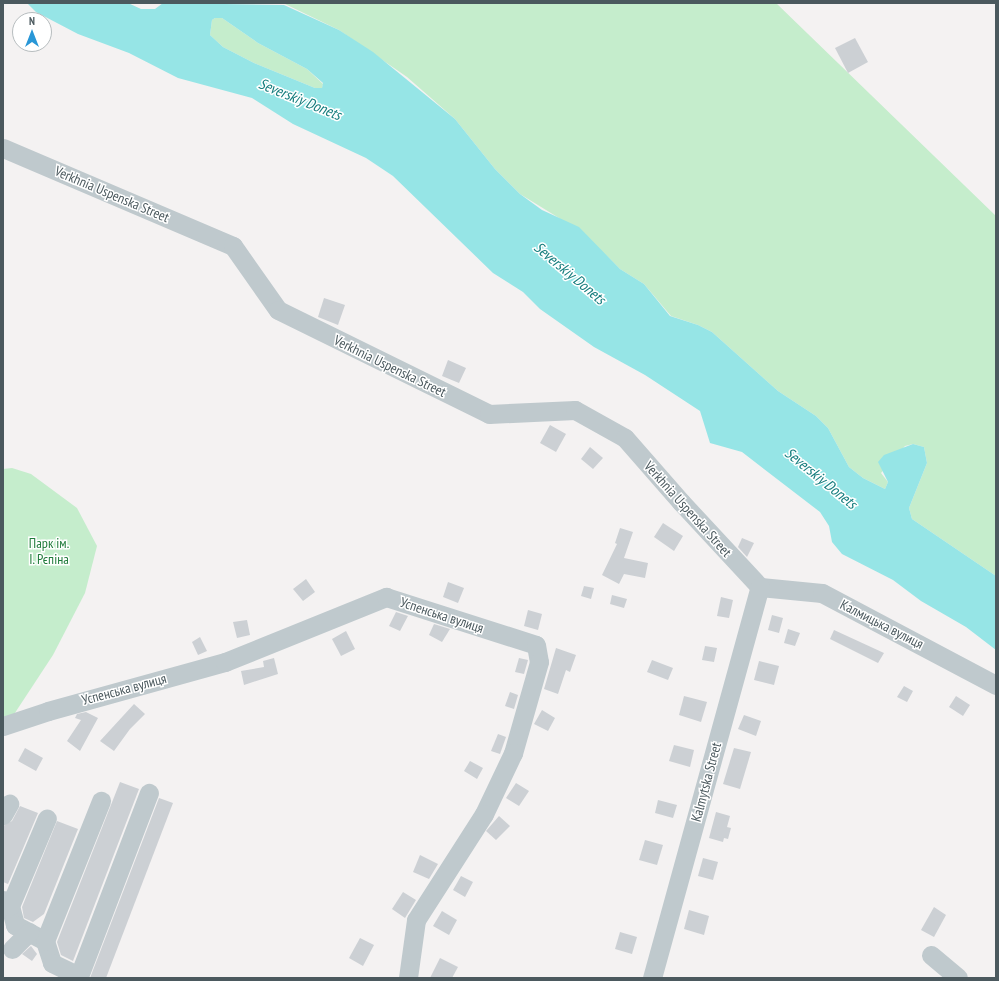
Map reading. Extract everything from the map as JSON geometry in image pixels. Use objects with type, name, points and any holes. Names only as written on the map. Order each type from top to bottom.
[{"type":"street","name":"Verkhnia Uspenska Street","points":[[3,148],[233,246],[278,310],[489,414],[575,410],[625,438],[681,502],[760,587]]},
{"type":"street","name":"Калмицька вулиця","points":[[760,587],[822,593],[996,685]]},
{"type":"street","name":"Kalmytska Street","points":[[652,978],[760,587]]},
{"type":"street","name":"Успенська вулиця","points":[[3,726],[48,710],[225,662],[386,598],[536,645],[540,662],[513,753],[484,814],[416,920],[408,978]]},
{"type":"street","points":[[101,801],[46,941],[52,963],[79,976],[149,793]]},
{"type":"street","points":[[46,941],[15,925],[7,908],[47,818]]},
{"type":"street","points":[[12,949],[29,932]]},
{"type":"street","points":[[931,955],[958,978]]},
{"type":"green space","points":[[283,3],[776,3],[996,216],[996,576],[912,519],[909,508],[927,463],[924,447],[913,444],[905,446],[881,473],[888,482],[885,489],[863,478],[849,467],[828,428],[816,416],[778,391],[712,332],[698,325],[671,316],[644,284],[620,269],[608,257],[559,218],[520,194],[495,169],[455,119],[407,77],[339,30]]},
{"type":"green space","points":[[215,18],[222,18],[258,43],[307,69],[323,84],[322,88],[315,88],[254,63],[223,47],[210,35],[212,20]]},
{"type":"green space","name":"Парк ім. І. Рєпіна","points":[[12,468],[31,474],[77,508],[97,546],[85,593],[53,655],[7,725],[3,726],[3,469]]},
{"type":"water","name":"Severskiy Donets","points":[[27,3],[128,3],[141,9],[155,9],[163,3],[284,5],[339,30],[373,52],[455,119],[495,169],[520,194],[542,210],[579,227],[620,269],[644,284],[670,316],[698,325],[712,332],[778,391],[816,416],[828,428],[849,467],[863,478],[885,489],[888,482],[878,462],[884,455],[913,444],[924,447],[927,463],[909,508],[912,519],[996,576],[996,650],[966,627],[921,601],[893,580],[842,554],[832,542],[829,526],[820,512],[742,452],[710,443],[700,411],[645,375],[594,347],[540,309],[523,292],[493,273],[393,176],[366,158],[293,124],[252,98],[178,78],[129,53],[78,34],[52,20],[52,12],[36,12]],"holes":[[[215,18],[222,18],[258,43],[307,69],[323,83],[322,88],[315,88],[254,63],[223,47],[210,35],[212,20]]]},
{"type":"building","points":[[855,38],[868,62],[848,73],[835,48]]},
{"type":"building","points":[[324,298],[345,305],[338,325],[318,317]]},
{"type":"building","points":[[448,360],[466,368],[459,383],[442,376]]},
{"type":"building","points":[[550,425],[566,434],[556,452],[540,443]]},
{"type":"building","points":[[590,447],[603,458],[593,469],[581,459]]},
{"type":"building","points":[[663,523],[683,536],[674,551],[654,537]]},
{"type":"building","points":[[620,528],[633,532],[624,558],[648,563],[645,578],[624,574],[619,584],[602,575],[617,544],[615,543]]},
{"type":"building","points":[[742,538],[754,543],[747,557],[738,547]]},
{"type":"building","points":[[306,579],[315,592],[303,601],[293,589]]},
{"type":"building","points":[[448,582],[464,588],[458,603],[443,597]]},
{"type":"building","points":[[584,586],[594,588],[591,599],[581,596]]},
{"type":"building","points":[[612,595],[627,599],[624,608],[610,604]]},
{"type":"building","points":[[721,597],[733,600],[729,618],[717,616]]},
{"type":"building","points":[[528,610],[542,614],[538,630],[524,626]]},
{"type":"building","points":[[396,612],[408,616],[400,631],[389,626]]},
{"type":"building","points":[[772,615],[783,618],[779,633],[768,630]]},
{"type":"building","points":[[247,620],[250,635],[237,638],[233,622]]},
{"type":"building","points":[[434,624],[450,629],[442,642],[429,635]]},
{"type":"building","points":[[788,629],[800,633],[795,646],[784,643]]},
{"type":"building","points":[[834,630],[884,653],[878,663],[830,639]]},
{"type":"building","points":[[346,631],[355,649],[341,656],[332,639]]},
{"type":"building","points":[[200,637],[207,651],[198,655],[192,642]]},
{"type":"building","points":[[705,646],[717,648],[714,662],[702,660]]},
{"type":"building","points":[[556,648],[576,655],[570,672],[566,670],[558,694],[544,689]]},
{"type":"building","points":[[274,658],[278,674],[244,685],[241,671],[264,667],[263,661]]},
{"type":"building","points":[[519,658],[528,660],[524,674],[515,672]]},
{"type":"building","points":[[652,660],[673,668],[668,680],[647,672]]},
{"type":"building","points":[[759,661],[779,666],[774,685],[754,680]]},
{"type":"building","points":[[904,686],[913,691],[907,702],[897,697]]},
{"type":"building","points":[[510,692],[518,695],[514,709],[505,706]]},
{"type":"building","points":[[684,696],[707,702],[701,722],[679,715]]},
{"type":"building","points":[[956,696],[970,705],[963,716],[949,707]]},
{"type":"building","points":[[134,704],[145,714],[130,729],[114,751],[100,741]]},
{"type":"building","points":[[542,710],[555,718],[548,731],[534,724]]},
{"type":"building","points":[[86,712],[98,718],[80,751],[67,741],[81,720],[75,718],[77,714]]},
{"type":"building","points":[[744,715],[761,721],[756,736],[738,729]]},
{"type":"building","points":[[498,734],[506,737],[500,754],[491,751]]},
{"type":"building","points":[[674,745],[694,750],[690,767],[669,761]]},
{"type":"building","points":[[25,748],[43,758],[36,771],[18,761]]},
{"type":"building","points":[[734,748],[751,752],[740,789],[723,784]]},
{"type":"building","points":[[470,761],[483,768],[477,779],[464,771]]},
{"type":"building","points":[[120,782],[139,789],[73,961],[61,955],[57,942]]},
{"type":"building","points":[[516,783],[529,791],[519,806],[506,798]]},
{"type":"building","points":[[159,798],[173,803],[106,978],[90,978]]},
{"type":"building","points":[[658,800],[677,805],[673,818],[655,813]]},
{"type":"building","points":[[20,806],[38,813],[8,884],[3,882],[3,826],[12,821]]},
{"type":"building","points":[[716,812],[730,816],[727,827],[731,828],[728,839],[724,838],[723,842],[709,838]]},
{"type":"building","points":[[499,816],[510,826],[496,840],[486,831]]},
{"type":"building","points":[[57,821],[78,829],[44,914],[33,922],[24,918],[22,907]]},
{"type":"building","points":[[645,840],[663,845],[657,865],[639,860]]},
{"type":"building","points":[[420,855],[438,864],[429,879],[413,872]]},
{"type":"building","points":[[703,858],[718,862],[713,880],[698,876]]},
{"type":"building","points":[[461,876],[473,882],[465,897],[453,890]]},
{"type":"building","points":[[403,892],[416,900],[405,918],[392,909]]},
{"type":"building","points":[[934,907],[946,915],[934,937],[921,930]]},
{"type":"building","points":[[689,910],[709,916],[704,935],[684,929]]},
{"type":"building","points":[[442,911],[457,920],[449,935],[433,926]]},
{"type":"building","points":[[620,932],[637,937],[632,954],[615,949]]},
{"type":"building","points":[[360,938],[374,945],[363,966],[349,958]]},
{"type":"building","points":[[31,946],[37,954],[32,961],[22,954]]},
{"type":"building","points":[[440,958],[458,967],[452,978],[430,978]]}]
